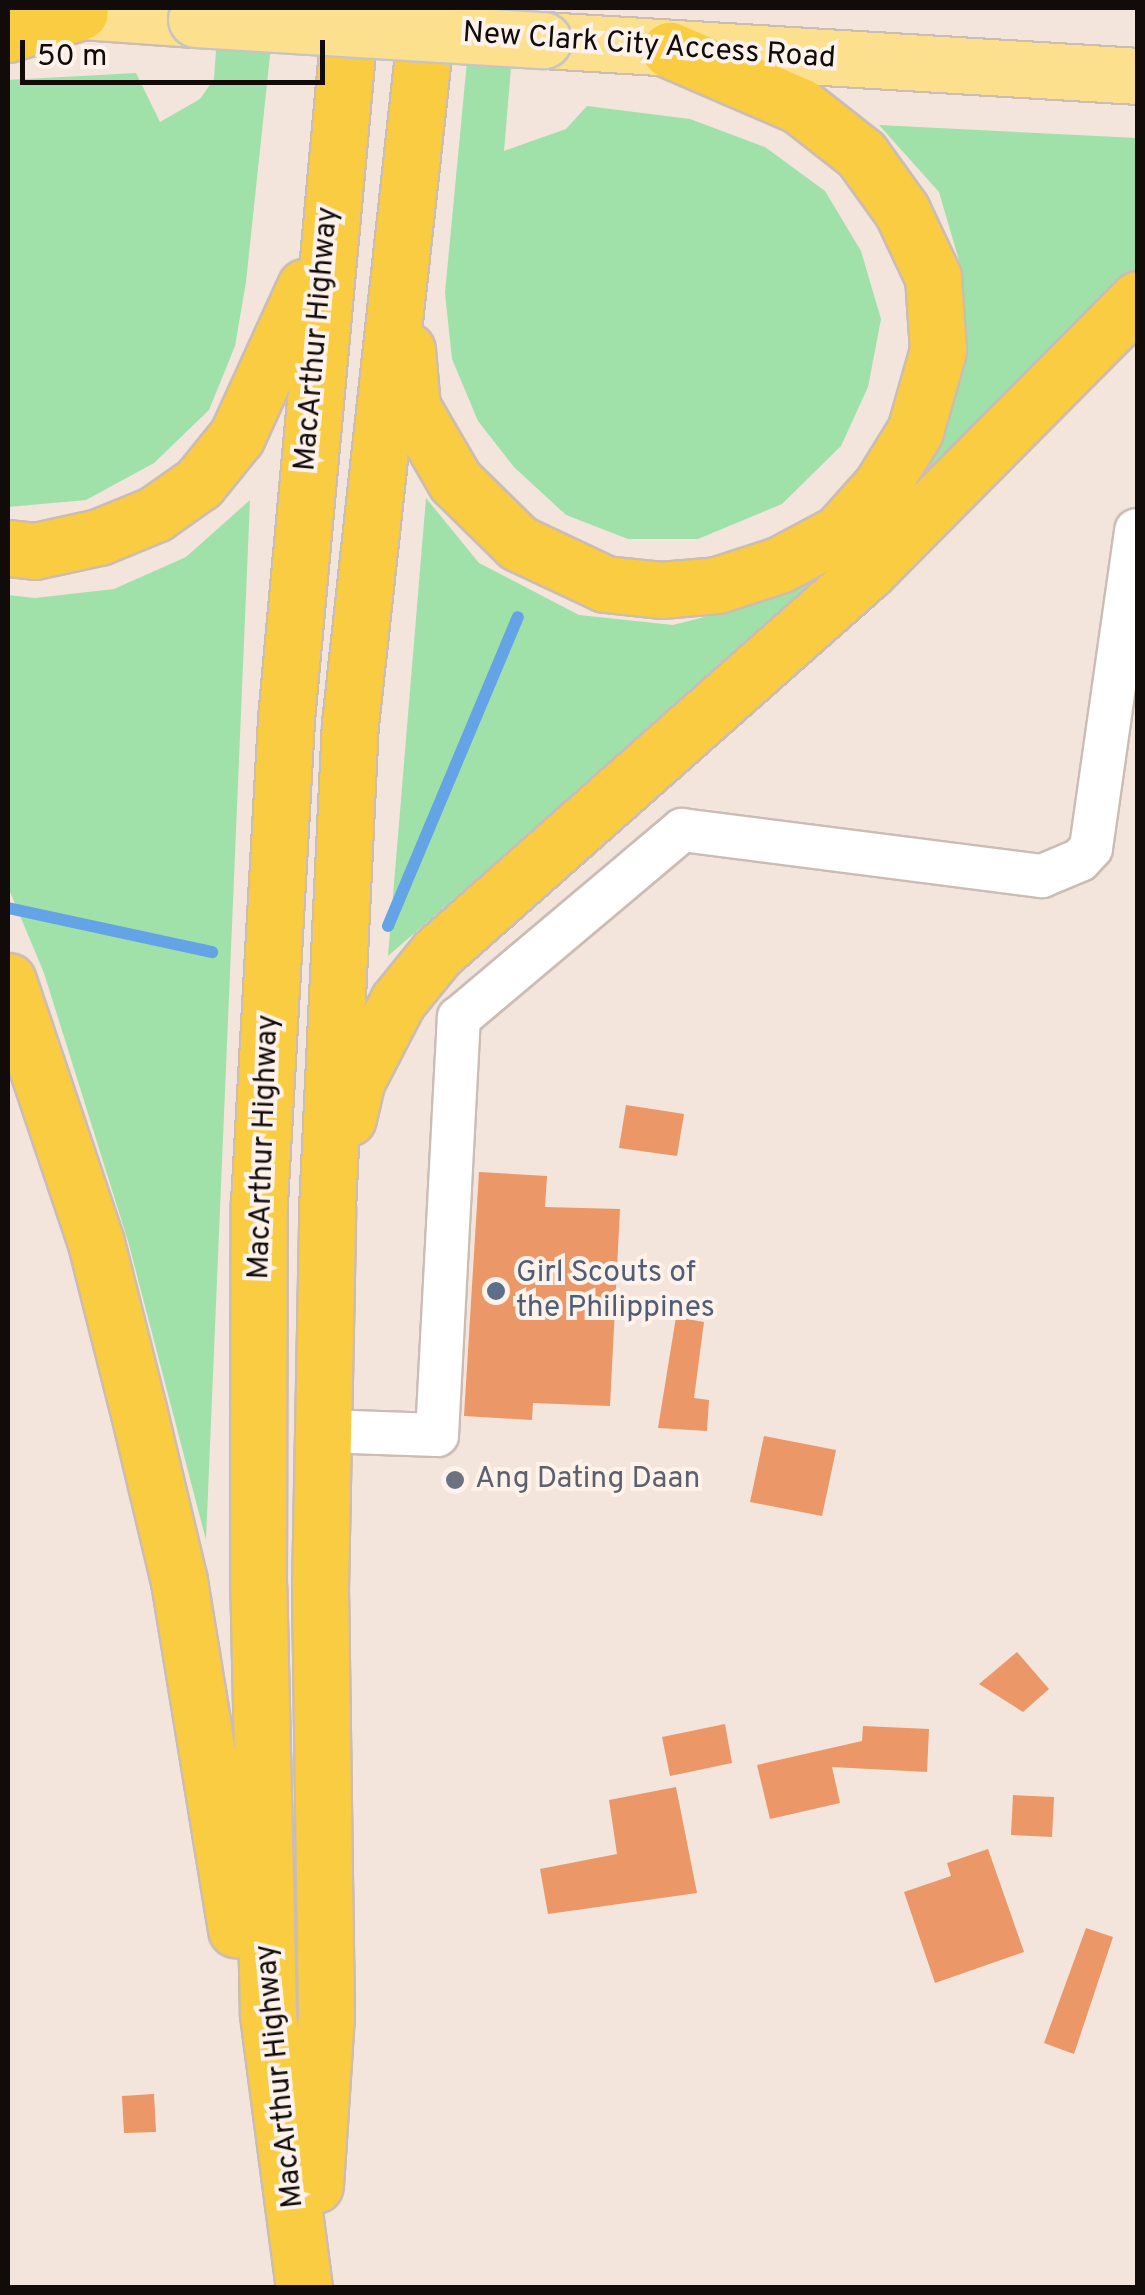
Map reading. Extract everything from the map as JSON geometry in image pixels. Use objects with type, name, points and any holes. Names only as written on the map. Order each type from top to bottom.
[{"type":"highway","name":"MacArthur Highway","points":[[304,2288],[268,2014],[258,1586],[259,1222],[286,720],[326,232],[351,8]]},
{"type":"highway","name":"MacArthur Highway","points":[[304,2288],[326,2016],[323,1431],[327,1209],[350,724],[399,242],[428,8]]},
{"type":"highway","points":[[8,34],[61,10]]},
{"type":"highway","points":[[399,242],[412,407],[455,481],[518,543],[605,584],[661,590],[732,580],[838,533],[881,486],[915,430],[938,350],[933,276],[902,212],[860,154],[800,106],[670,50]]},
{"type":"highway","points":[[8,548],[35,551],[99,537],[155,514],[199,483],[237,436],[272,370],[326,232]]},
{"type":"highway","points":[[327,1209],[356,1082],[398,1001],[437,952],[868,571],[1138,299]]},
{"type":"highway","points":[[8,981],[96,1244],[179,1581],[236,1926],[252,2151],[304,2288]]},
{"type":"main road","name":"New Clark City Access Road","points":[[61,10],[1138,76]]},
{"type":"lane","points":[[323,1431],[437,1435],[459,1018],[682,830],[1042,876],[1080,860],[1091,848],[1136,530]]},
{"type":"green space","points":[[219,8],[275,8],[246,282],[235,346],[209,410],[154,463],[86,500],[8,507],[8,80],[136,73],[160,122],[200,99],[214,79]]},
{"type":"green space","points":[[472,8],[516,8],[504,151],[566,129],[587,106],[690,119],[765,147],[825,191],[861,251],[881,319],[868,387],[841,446],[782,504],[698,539],[628,539],[566,515],[514,467],[478,421],[452,359],[445,293]]},
{"type":"green space","points":[[879,125],[1137,138],[1137,270],[834,568],[388,956],[426,498],[479,563],[579,615],[673,625],[755,604],[810,570],[943,434],[966,352],[960,264],[939,192]]},
{"type":"green space","points":[[250,500],[206,1540],[128,1241],[44,973],[8,887],[8,595],[35,598],[114,589],[186,557]]},
{"type":"building","points":[[626,1105],[684,1114],[677,1156],[619,1148]]},
{"type":"building","points":[[479,1172],[547,1176],[545,1207],[620,1209],[610,1406],[533,1403],[532,1420],[464,1416]]},
{"type":"building","points":[[676,1317],[704,1322],[694,1398],[709,1400],[707,1431],[658,1428]]},
{"type":"building","points":[[764,1436],[836,1450],[822,1516],[750,1502]]},
{"type":"building","points":[[1017,1652],[1049,1689],[1023,1712],[979,1684]]},
{"type":"building","points":[[725,1724],[732,1763],[670,1776],[662,1737]]},
{"type":"building","points":[[863,1726],[929,1729],[927,1772],[832,1767],[840,1803],[770,1819],[757,1765],[862,1741]]},
{"type":"building","points":[[676,1787],[697,1893],[548,1914],[540,1869],[617,1854],[609,1800]]},
{"type":"building","points":[[1013,1795],[1054,1797],[1052,1837],[1011,1835]]},
{"type":"building","points":[[988,1849],[1024,1952],[935,1983],[904,1892],[951,1876],[947,1863]]},
{"type":"building","points":[[1086,1928],[1113,1937],[1074,2054],[1044,2043]]},
{"type":"building","points":[[154,2094],[156,2132],[124,2133],[122,2096]]},
{"type":"waterway","points":[[388,926],[518,617]]},
{"type":"waterway","points":[[8,908],[212,952]]},
{"type":"place","name":"Girl Scouts of the Philippines","points":[[496,1291]]},
{"type":"place","name":"Ang Dating Daan","points":[[455,1480]]}]
